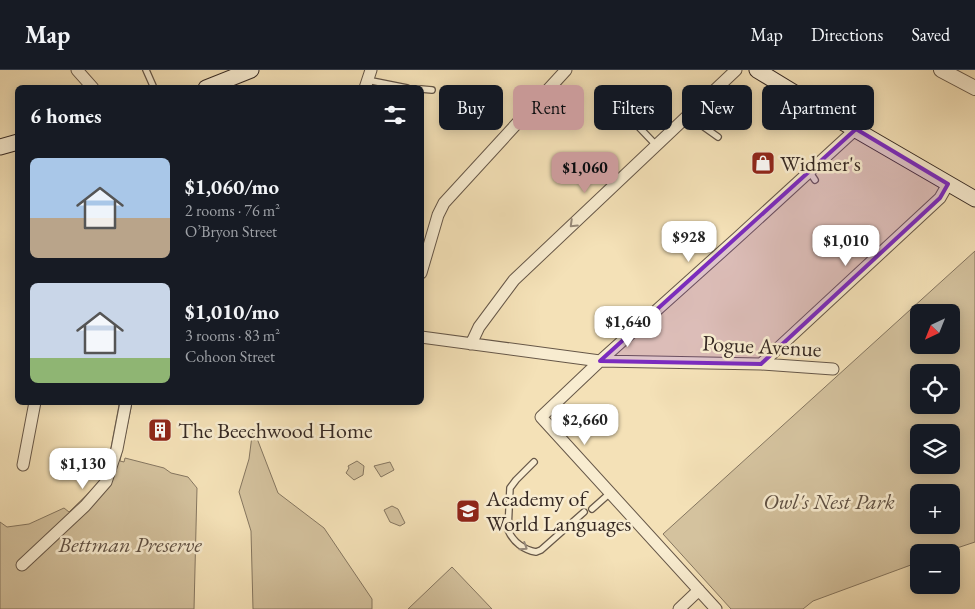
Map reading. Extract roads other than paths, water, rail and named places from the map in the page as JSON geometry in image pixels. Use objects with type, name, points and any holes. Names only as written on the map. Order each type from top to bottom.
[{"type":"main road","points":[[220,85],[234,82],[251,70]]},
{"type":"main road","points":[[757,70],[782,85]]},
{"type":"main road","points":[[858,130],[975,199]]},
{"type":"main road","points":[[0,147],[15,143]]},
{"type":"street","points":[[77,70],[90,85]]},
{"type":"street","points":[[424,263],[438,215],[444,202],[566,70]]},
{"type":"street","points":[[720,85],[736,70]]},
{"type":"street","points":[[941,70],[975,88]]},
{"type":"street","points":[[471,344],[479,327],[514,280],[659,139],[682,119]]},
{"type":"street","points":[[716,609],[541,417],[600,361],[812,176],[855,130]]},
{"type":"street","points":[[760,364],[858,269],[940,198],[948,184]]},
{"type":"street","name":"Pogue Avenue","points":[[424,337],[600,361],[760,364],[832,369]]},
{"type":"street","points":[[23,465],[34,405]]},
{"type":"street","points":[[22,565],[85,506],[106,482],[111,472],[117,449],[125,405]]},
{"type":"street","points":[[679,609],[699,590]]},
{"type":"lane","points":[[146,70],[153,85]]},
{"type":"lane","points":[[368,79],[394,85]]},
{"type":"lane","points":[[424,89],[432,90]]},
{"type":"lane","points":[[646,130],[659,139]]},
{"type":"lane","points":[[708,130],[718,137]]},
{"type":"lane","points":[[534,462],[510,488],[509,534],[523,548],[536,552],[541,550],[584,512]]},
{"type":"lane","points":[[592,508],[610,493]]},
{"type":"place","name":"Widmer's","points":[[763,163]]},
{"type":"place","name":"The Beechwood Home","points":[[160,430]]},
{"type":"place","name":"Academy of World Languages","points":[[468,511]]},
{"type":"park label","name":"Owl's Nest Park","points":[[829,501]]},
{"type":"park label","name":"Bettman Preserve","points":[[130,544]]}]
